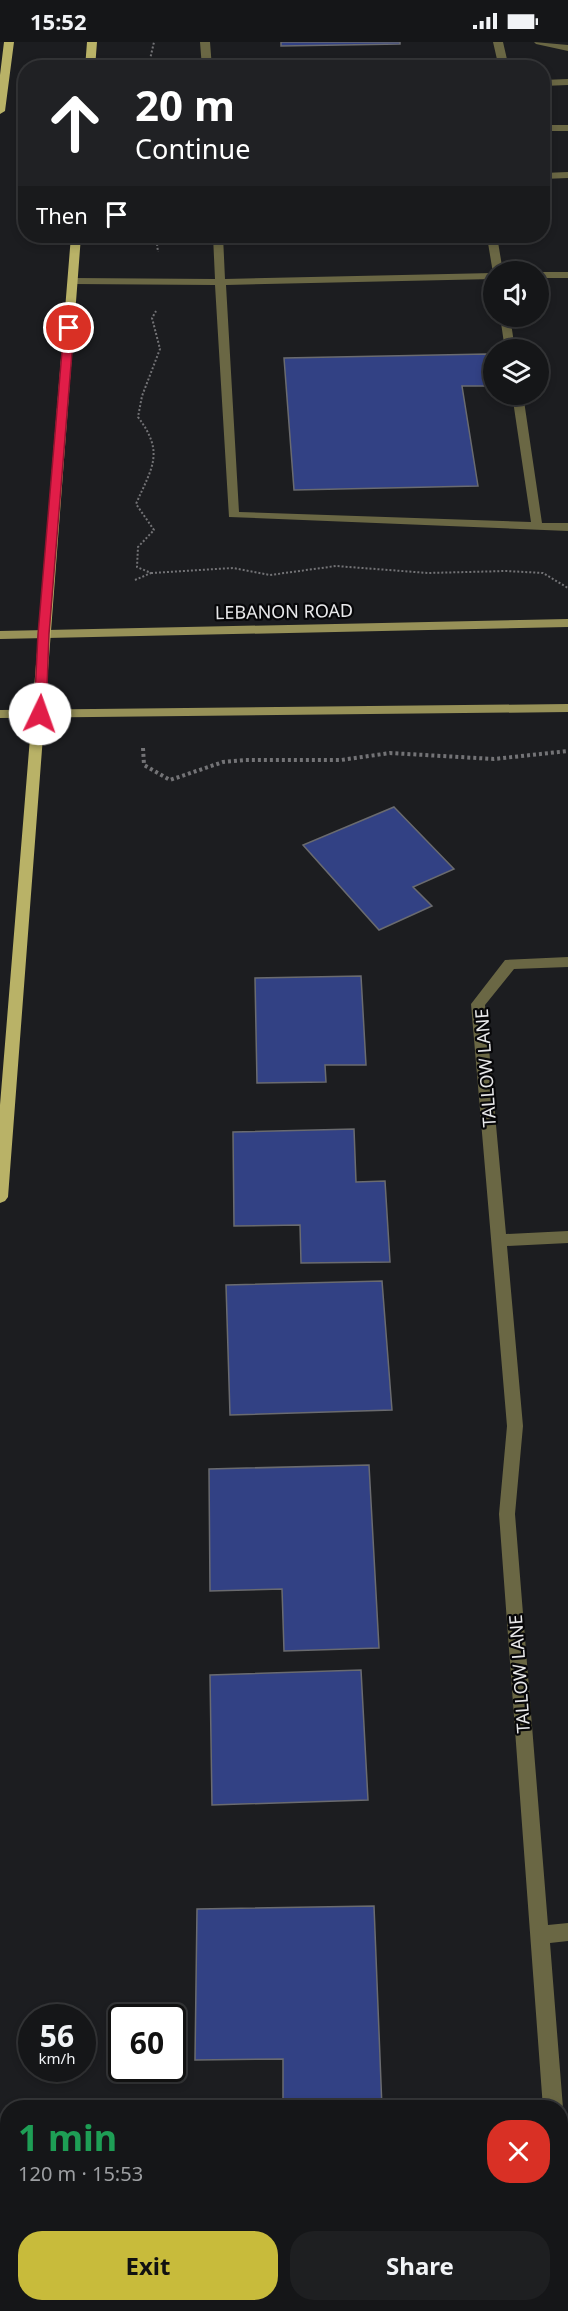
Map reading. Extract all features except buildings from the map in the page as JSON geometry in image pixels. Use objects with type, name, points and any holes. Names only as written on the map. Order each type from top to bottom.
[{"type":"main road","points":[[0,111],[9,42]]},
{"type":"main road","points":[[91,60],[92,42]]},
{"type":"main road","points":[[0,1197],[76,243]]},
{"type":"main road","name":"LEBANON ROAD","points":[[0,635],[568,623]]},
{"type":"main road","points":[[0,714],[568,708]]},
{"type":"street","points":[[206,42],[207,60]]},
{"type":"street","points":[[498,42],[502,60]]},
{"type":"street","points":[[540,42],[568,48]]},
{"type":"street","points":[[550,83],[568,82]]},
{"type":"street","points":[[550,128],[568,128]]},
{"type":"street","points":[[550,176],[568,176]]},
{"type":"street","points":[[218,243],[233,515],[568,526]]},
{"type":"street","points":[[493,243],[496,261]]},
{"type":"street","points":[[549,275],[568,275]]},
{"type":"street","points":[[73,281],[221,282],[483,276]]},
{"type":"street","points":[[519,405],[537,526]]},
{"type":"street","name":"TALLOW LANE","points":[[552,2100],[507,1514],[515,1426],[478,1004],[510,964],[568,962]]},
{"type":"street","points":[[499,1240],[568,1237]]},
{"type":"street","points":[[539,1935],[568,1932]]},
{"type":"path","points":[[150,60],[154,42]]},
{"type":"path","points":[[151,573],[137,567],[138,547],[154,530],[136,504],[153,466],[156,451],[152,434],[138,417],[142,396],[160,349],[152,318],[161,301],[160,282],[163,264],[155,243]]},
{"type":"path","points":[[135,580],[151,573],[233,568],[270,576],[336,566],[428,573],[506,571],[543,573],[568,588]]},
{"type":"path","points":[[143,748],[144,765],[170,780],[223,762],[245,760],[341,760],[390,753],[494,759],[568,751]]},
{"type":"route","points":[[40,714],[44,634],[69,328]]}]
